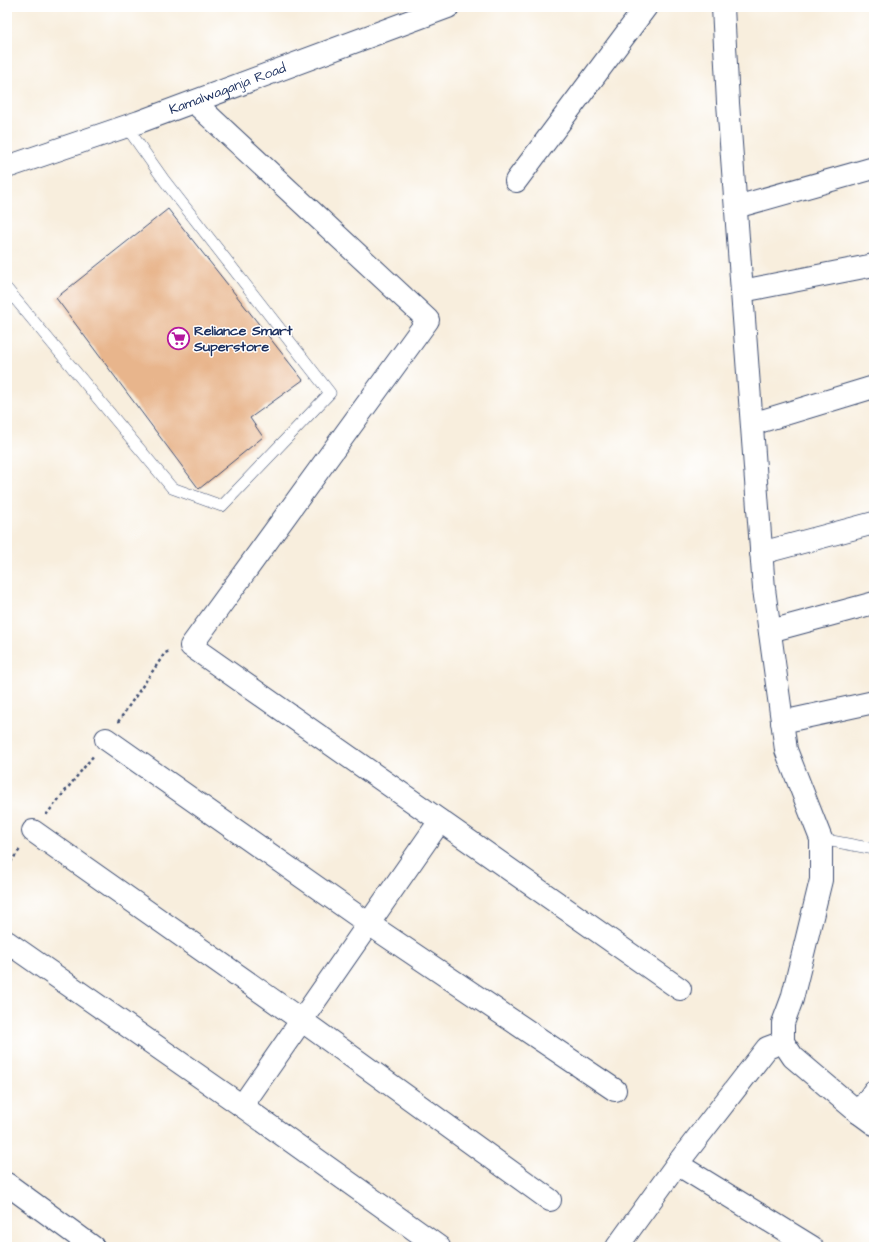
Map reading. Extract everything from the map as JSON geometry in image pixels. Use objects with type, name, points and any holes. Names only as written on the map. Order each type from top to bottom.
[{"type":"street","name":"Kamalwaganja Road","points":[[7,167],[194,102],[448,7]]},
{"type":"street","points":[[516,181],[646,7]]},
{"type":"street","points":[[723,7],[728,103],[764,589],[786,750],[820,839],[821,880],[792,999],[783,1023],[782,1042],[793,1057],[867,1118],[874,1091]]},
{"type":"street","points":[[194,102],[428,320],[191,646],[680,989]]},
{"type":"street","points":[[736,207],[874,168]]},
{"type":"street","points":[[742,291],[874,265]]},
{"type":"street","points":[[752,424],[874,388]]},
{"type":"street","points":[[761,553],[874,523]]},
{"type":"street","points":[[770,631],[874,603]]},
{"type":"street","points":[[782,722],[874,702]]},
{"type":"street","points":[[106,739],[369,924],[615,1090]]},
{"type":"street","points":[[242,1106],[440,821]]},
{"type":"street","points":[[33,831],[301,1020],[550,1200]]},
{"type":"street","points":[[7,942],[242,1106],[439,1247]]},
{"type":"street","points":[[618,1247],[677,1164],[767,1048],[782,1042]]},
{"type":"street","points":[[677,1164],[812,1247]]},
{"type":"street","points":[[7,1184],[93,1247]]},
{"type":"lane","points":[[7,289],[172,488],[222,506],[330,393],[164,180],[126,126]]},
{"type":"lane","points":[[820,839],[874,849]]},
{"type":"building","name":"Reliance Smart Superstore","points":[[168,209],[303,380],[250,418],[263,437],[199,489],[56,298]]},
{"type":"place","name":"Reliance Smart Superstore","points":[[179,339]]}]
